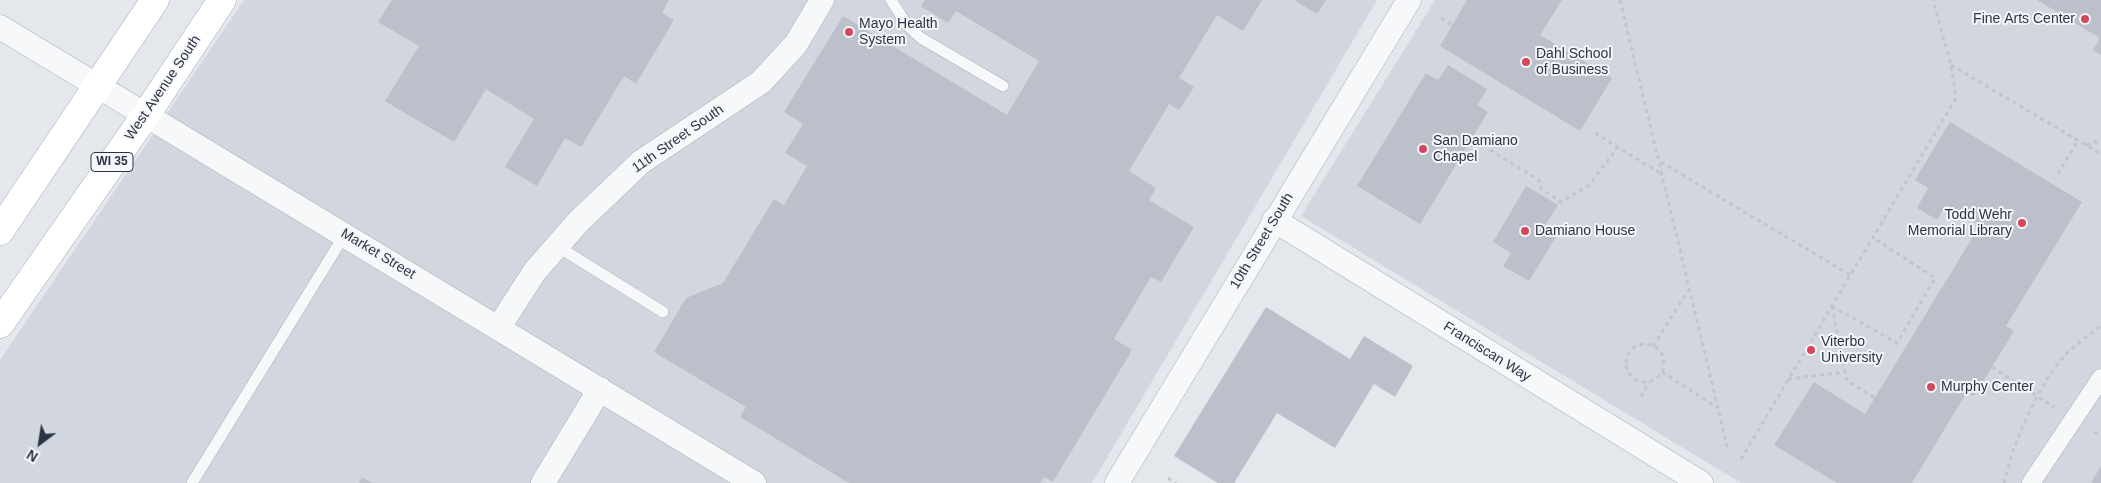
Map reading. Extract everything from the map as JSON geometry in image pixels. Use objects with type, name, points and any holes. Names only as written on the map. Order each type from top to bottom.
[{"type":"main road","points":[[0,231],[155,0]]},
{"type":"main road","name":"West Avenue South","points":[[0,324],[145,116],[222,0]]},
{"type":"street","name":"11th Street South","points":[[498,328],[535,271],[578,222],[641,162],[761,82],[796,44],[822,0]]},
{"type":"street","name":"10th Street South","points":[[1117,483],[1274,220],[1409,0]]},
{"type":"street","name":"Market Street","points":[[0,27],[96,88],[345,234],[754,483]]},
{"type":"street","name":"Franciscan Way","points":[[1274,220],[1701,483]]},
{"type":"street","points":[[2030,483],[2101,378]]},
{"type":"street","points":[[543,483],[600,389]]},
{"type":"lane","points":[[891,0],[906,25],[921,38],[1003,86]]},
{"type":"lane","points":[[192,483],[345,234]]},
{"type":"lane","points":[[556,246],[663,312]]},
{"type":"path","points":[[1620,0],[1664,175],[1728,450]]},
{"type":"path","points":[[1741,459],[1956,98],[1951,65],[1933,0]]},
{"type":"path","points":[[1441,18],[1452,25]]},
{"type":"path","points":[[1951,65],[2101,154]]},
{"type":"path","points":[[1595,132],[1664,175]]},
{"type":"path","points":[[2058,174],[2078,140]]},
{"type":"path","points":[[2086,145],[2101,140]]},
{"type":"path","points":[[1490,150],[1539,180],[1541,189],[1561,202],[1588,185],[1618,147]]},
{"type":"path","points":[[1660,162],[1850,275]]},
{"type":"path","points":[[1832,306],[1897,343],[1935,278],[1872,238]]},
{"type":"path","points":[[1653,346],[1690,288]]},
{"type":"path","points":[[1832,306],[1846,381],[1875,398]]},
{"type":"path","points":[[2004,483],[2009,459],[2048,376],[2068,352],[2101,326]]},
{"type":"path","points":[[1641,397],[1650,382],[1662,372],[1662,354],[1653,346],[1647,344],[1635,347],[1627,356],[1626,368],[1633,378],[1638,381],[1650,382]]},
{"type":"path","points":[[1992,367],[2073,419]]},
{"type":"path","points":[[1662,372],[1718,408]]},
{"type":"path","points":[[1788,379],[1845,372]]},
{"type":"path","points":[[1168,478],[1176,483]]},
{"type":"shaded area","points":[[244,0],[1377,0],[1092,483],[0,483],[0,360]]},
{"type":"shaded area","name":"Viterbo University","points":[[1435,0],[2101,0],[2101,483],[1741,483],[1301,216]]},
{"type":"building","points":[[392,0],[669,0],[662,13],[674,20],[636,84],[624,76],[581,147],[565,138],[537,186],[505,167],[534,119],[486,89],[454,142],[385,101],[419,46],[378,22]]},
{"type":"building","points":[[925,0],[1262,0],[1243,31],[1217,15],[1179,78],[1194,87],[1179,110],[1169,104],[1129,171],[1156,188],[1149,200],[1194,227],[1161,282],[1151,277],[1114,339],[1132,350],[1053,482],[1044,477],[1040,483],[849,483],[740,417],[746,407],[654,352],[686,298],[723,283],[774,199],[784,205],[807,166],[785,153],[803,124],[784,112],[843,16],[1007,115],[1039,61],[956,11],[948,23],[921,6]]},
{"type":"building","points":[[1294,0],[1326,0],[1317,14]]},
{"type":"building","name":"Dahl School of Business","points":[[1467,0],[1562,0],[1540,35],[1612,78],[1580,131],[1440,46]]},
{"type":"building","name":"Fine Arts Center","points":[[2037,0],[2101,0],[2101,55],[2093,50],[2100,38]]},
{"type":"building","name":"San Damiano Chapel","points":[[1448,65],[1487,89],[1477,105],[1488,112],[1420,224],[1357,186],[1426,73],[1438,80]]},
{"type":"building","points":[[1950,122],[2082,202],[2006,326],[2014,331],[1974,396],[1967,392],[1912,483],[1837,483],[1774,445],[1814,382],[1865,414],[1980,225],[1946,205],[1937,220],[1917,208],[1928,188],[1915,180]]},
{"type":"building","name":"Damiano House","points":[[1526,186],[1558,205],[1544,227],[1557,235],[1529,281],[1503,266],[1511,253],[1493,242]]},
{"type":"building","points":[[1266,307],[1350,359],[1364,336],[1413,366],[1395,397],[1374,384],[1335,448],[1277,413],[1234,483],[1218,483],[1174,456]]},
{"type":"building","points":[[2101,466],[2101,483],[2091,483]]},
{"type":"building","points":[[362,477],[372,483],[359,483]]},
{"type":"place","name":"Fine Arts Center","points":[[2085,19]]},
{"type":"place","name":"Mayo Health System","points":[[849,32]]},
{"type":"place","name":"Dahl School of Business","points":[[1526,62]]},
{"type":"place","name":"San Damiano Chapel","points":[[1423,149]]},
{"type":"place","name":"Todd Wehr Memorial Library","points":[[2022,223]]},
{"type":"place","name":"Damiano House","points":[[1525,231]]},
{"type":"place","name":"Viterbo University","points":[[1811,350]]},
{"type":"place","name":"Murphy Center","points":[[1931,387]]}]
